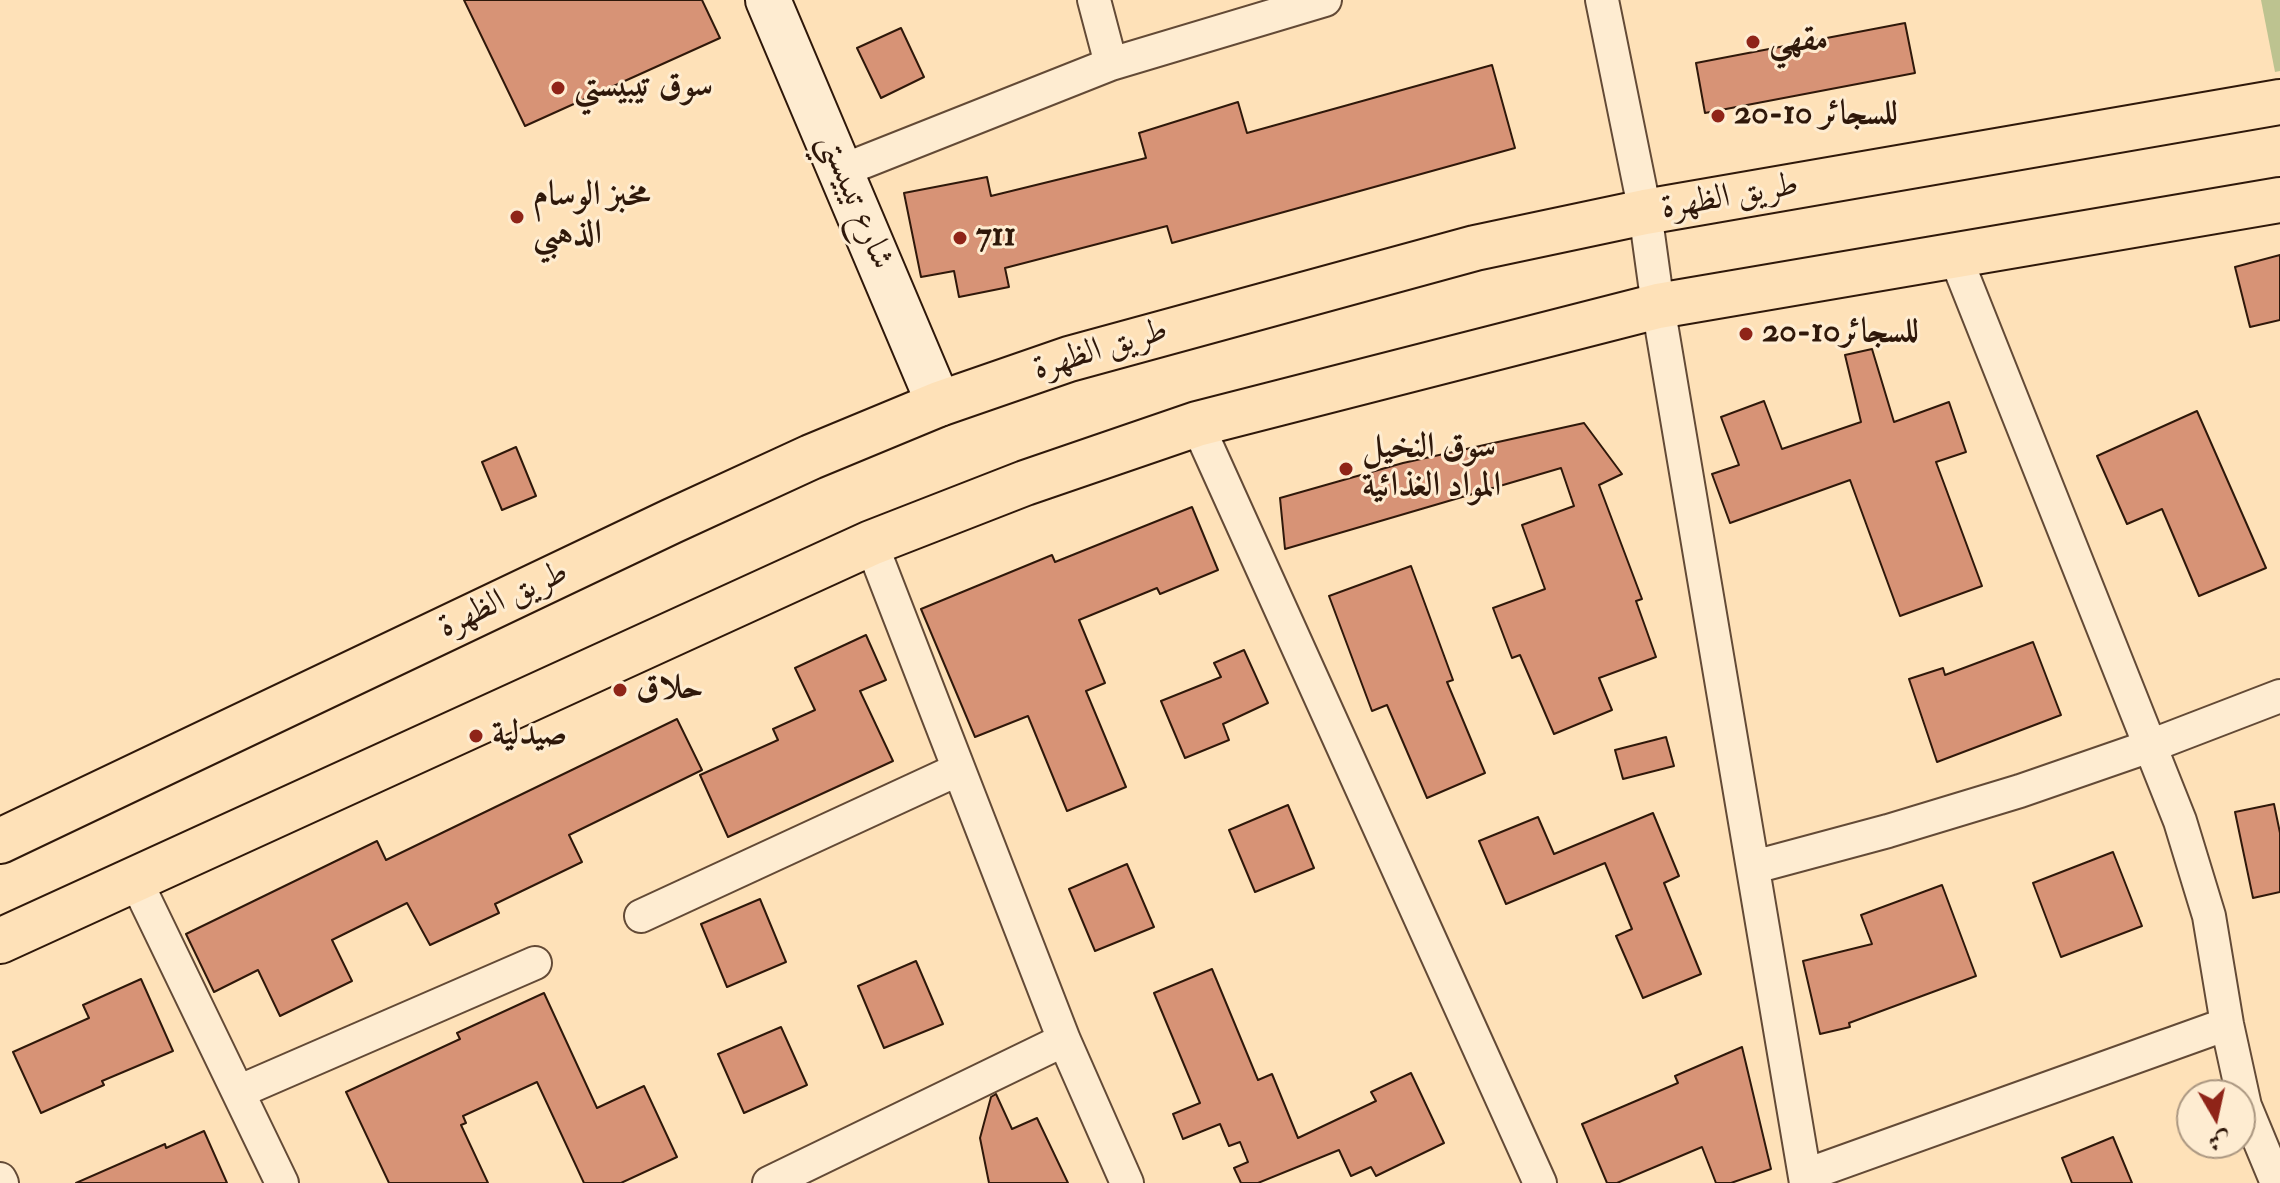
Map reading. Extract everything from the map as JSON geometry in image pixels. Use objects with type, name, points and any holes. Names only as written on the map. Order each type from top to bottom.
[{"type":"main road","name":"شارع تيبيستي","points":[[768,0],[939,404]]},
{"type":"main road","name":"طريق الظهرة","points":[[0,841],[811,457],[939,404],[1069,359],[1475,248],[1645,212],[2280,102]]},
{"type":"main road","points":[[0,941],[871,543],[1025,483],[1197,424],[1658,306],[2280,200]]},
{"type":"street","points":[[1094,0],[1111,64]]},
{"type":"street","points":[[841,171],[1111,64],[1325,0]]},
{"type":"street","points":[[1602,0],[1645,212],[1658,306],[1806,1179],[2227,1024]]},
{"type":"street","points":[[1955,256],[2180,821],[2209,916],[2227,1024],[2245,1106],[2277,1183]]},
{"type":"street","points":[[1197,424],[1540,1183]]},
{"type":"street","points":[[871,543],[1064,1040],[1127,1183]]},
{"type":"street","points":[[1754,867],[2020,791],[2280,696]]},
{"type":"street","points":[[641,916],[957,770]]},
{"type":"street","points":[[135,879],[282,1183]]},
{"type":"street","points":[[238,1092],[535,963]]},
{"type":"street","points":[[769,1183],[1064,1040]]},
{"type":"green space","points":[[2261,0],[2280,0],[2280,71],[2275,72]]},
{"type":"building","name":"سوق تيبيستي","points":[[464,0],[702,0],[720,38],[525,126]]},
{"type":"building","points":[[1905,23],[1915,73],[1705,113],[1696,63]]},
{"type":"building","points":[[901,28],[924,77],[881,98],[857,48]]},
{"type":"building","points":[[1492,65],[1515,148],[1172,243],[1167,226],[1005,268],[1009,287],[959,297],[954,271],[921,277],[904,193],[987,177],[991,196],[1146,158],[1139,133],[1238,102],[1247,133]]},
{"type":"building","points":[[2280,255],[2280,320],[2250,327],[2235,267]]},
{"type":"building","points":[[1872,349],[1894,422],[1949,402],[1966,452],[1936,462],[1982,586],[1900,616],[1850,480],[1730,523],[1712,474],[1739,465],[1721,417],[1764,401],[1782,449],[1861,422],[1845,355]]},
{"type":"building","points":[[2197,411],[2266,568],[2199,596],[2162,509],[2127,524],[2097,456]]},
{"type":"building","points":[[1584,423],[1622,474],[1599,485],[1642,599],[1636,601],[1656,657],[1599,678],[1612,710],[1554,734],[1520,655],[1512,658],[1493,608],[1545,589],[1522,525],[1574,506],[1561,468],[1285,549],[1280,498],[1403,463]]},
{"type":"building","points":[[516,447],[536,496],[502,510],[482,462]]},
{"type":"building","points":[[1192,507],[1218,570],[1160,594],[1157,588],[1079,620],[1105,683],[1086,691],[1126,787],[1067,811],[1028,716],[975,737],[921,609],[1052,555],[1055,562]]},
{"type":"building","points":[[1411,566],[1453,680],[1447,682],[1485,773],[1427,798],[1387,705],[1372,711],[1329,596]]},
{"type":"building","points":[[866,635],[886,680],[860,691],[893,761],[728,837],[700,775],[778,740],[773,729],[815,710],[795,668]]},
{"type":"building","points":[[2033,642],[2061,715],[1937,762],[1909,679],[1943,668],[1945,675]]},
{"type":"building","points":[[1244,650],[1268,703],[1223,724],[1229,740],[1185,758],[1161,701],[1221,677],[1214,663]]},
{"type":"building","points":[[677,719],[702,770],[569,835],[582,862],[495,904],[499,913],[430,945],[407,903],[332,940],[352,981],[280,1016],[258,970],[214,992],[186,934],[377,841],[386,860]]},
{"type":"building","points":[[1666,737],[1674,766],[1623,779],[1615,750]]},
{"type":"building","points":[[2274,804],[2280,833],[2280,892],[2253,898],[2235,812]]},
{"type":"building","points":[[1288,805],[1314,868],[1255,892],[1229,830]]},
{"type":"building","points":[[1653,813],[1679,876],[1664,883],[1701,974],[1643,998],[1616,936],[1632,929],[1605,863],[1506,904],[1479,841],[1538,817],[1554,854]]},
{"type":"building","points":[[2113,852],[2142,926],[2061,957],[2033,883]]},
{"type":"building","points":[[1127,864],[1154,927],[1095,951],[1069,889]]},
{"type":"building","points":[[1942,885],[1976,976],[1849,1023],[1850,1027],[1820,1034],[1803,961],[1872,944],[1861,915]]},
{"type":"building","points":[[760,899],[786,962],[727,987],[701,924]]},
{"type":"building","points":[[916,961],[943,1024],[884,1048],[858,986]]},
{"type":"building","points":[[1212,969],[1258,1080],[1272,1074],[1298,1138],[1376,1101],[1371,1092],[1411,1073],[1444,1143],[1376,1176],[1371,1167],[1351,1176],[1339,1150],[1258,1183],[1241,1183],[1234,1168],[1248,1162],[1240,1142],[1229,1146],[1220,1124],[1183,1139],[1173,1114],[1200,1103],[1154,993]]},
{"type":"building","points":[[141,979],[173,1051],[102,1081],[104,1085],[41,1113],[13,1052],[89,1018],[83,1005]]},
{"type":"building","points":[[544,993],[597,1108],[644,1086],[677,1157],[621,1183],[584,1183],[537,1082],[463,1116],[466,1123],[461,1125],[488,1183],[389,1183],[346,1092],[460,1039],[457,1033]]},
{"type":"building","points":[[781,1027],[807,1085],[744,1113],[718,1054]]},
{"type":"building","points":[[1742,1047],[1771,1169],[1731,1183],[1716,1183],[1702,1147],[1617,1183],[1607,1183],[1582,1124],[1678,1083],[1675,1076]]},
{"type":"building","points":[[996,1094],[1012,1129],[1037,1118],[1068,1183],[989,1183],[980,1138],[991,1097]]},
{"type":"building","points":[[204,1131],[227,1183],[76,1183],[165,1144],[166,1148]]},
{"type":"building","points":[[2113,1137],[2132,1183],[2072,1183],[2062,1158]]},
{"type":"place","name":"مقهي","points":[[1753,42]]},
{"type":"place","name":"سوق تيبيستي","points":[[558,88]]},
{"type":"place","name":"20-10 للسجائر","points":[[1718,116]]},
{"type":"place","name":"مخبز الوسام الذهبي","points":[[517,217]]},
{"type":"place","name":"711","points":[[960,238]]},
{"type":"place","name":"20-10للسجائر","points":[[1746,334]]},
{"type":"place","name":"سوق النخيل المواد الغذائية","points":[[1346,469]]},
{"type":"place","name":"حلاق","points":[[620,690]]},
{"type":"place","name":"صيدلية","points":[[476,736]]}]
